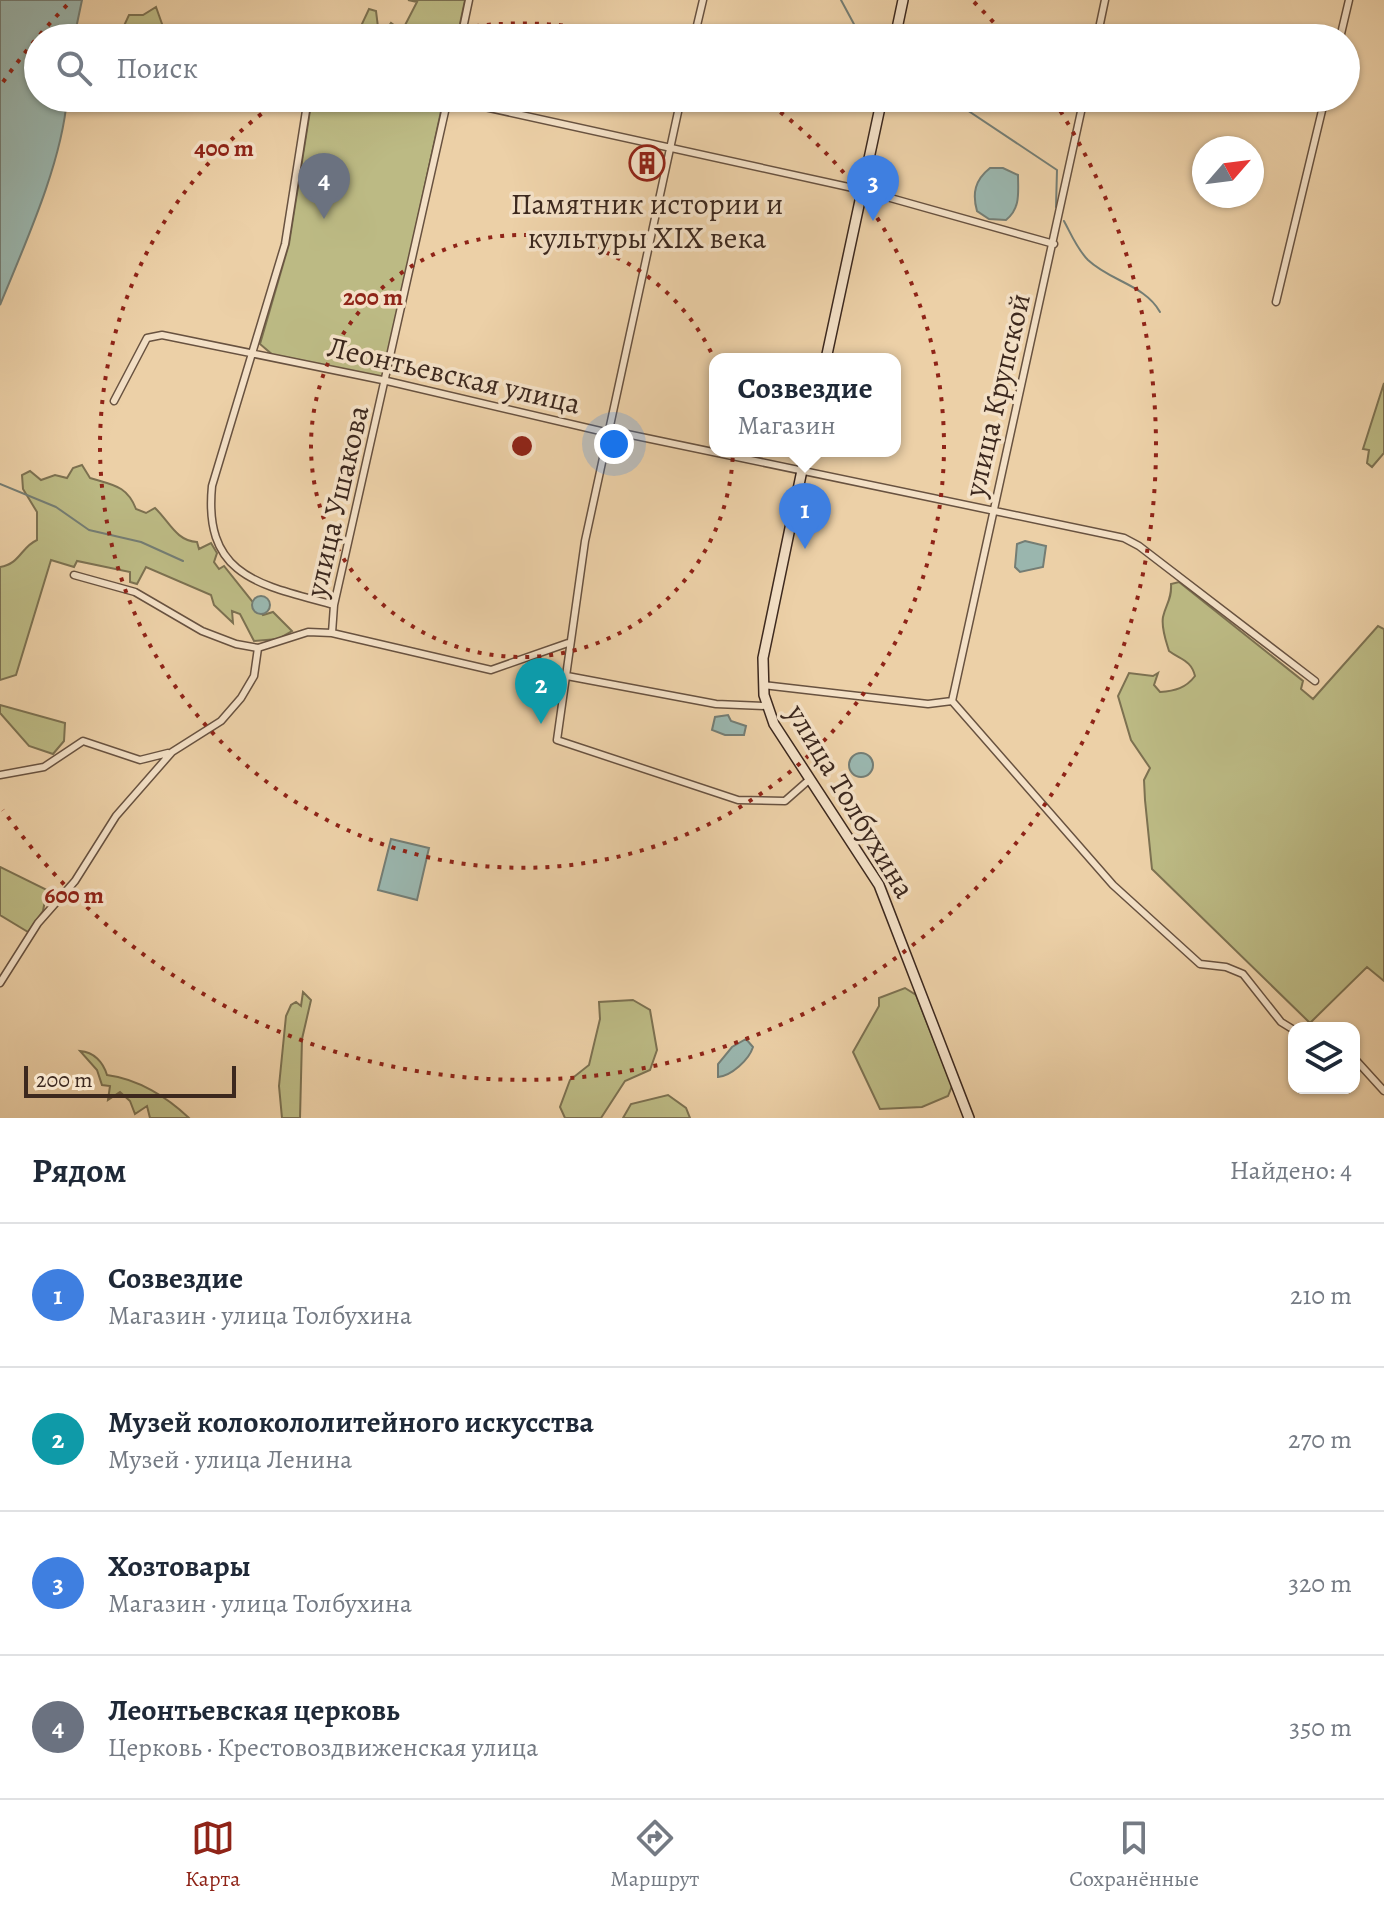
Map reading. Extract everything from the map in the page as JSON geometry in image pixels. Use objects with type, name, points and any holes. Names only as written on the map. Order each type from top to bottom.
[{"type":"main road","points":[[898,24],[903,0]]},
{"type":"main road","points":[[827,353],[879,112]]},
{"type":"main road","name":"улица Толбухина","points":[[805,457],[763,658],[767,706],[879,885],[969,1118]]},
{"type":"street","points":[[464,24],[469,0]]},
{"type":"street","points":[[697,24],[703,0]]},
{"type":"street","points":[[1100,24],[1105,0]]},
{"type":"street","points":[[1343,24],[1349,0]]},
{"type":"street","points":[[306,112],[285,244],[212,486],[213,533],[224,558],[236,570],[279,590],[334,605]]},
{"type":"street","name":"улица Ушакова","points":[[332,633],[334,605],[387,381],[443,112]]},
{"type":"street","points":[[509,112],[862,190],[1054,244]]},
{"type":"street","points":[[678,112],[585,541],[568,643],[567,676],[557,740],[738,800],[785,801],[810,779]]},
{"type":"street","name":"улица Крупской","points":[[952,701],[1081,112]]},
{"type":"street","points":[[1276,302],[1322,112]]},
{"type":"street","name":"Леонтьевская улица","points":[[114,401],[151,335],[387,381],[609,433],[709,453]]},
{"type":"street","name":"Леонтьевская улица","points":[[731,457],[1124,538],[1139,546],[1315,681]]},
{"type":"street","points":[[74,575],[135,592],[212,636],[258,648],[308,632],[332,633],[491,670],[568,643]]},
{"type":"street","points":[[0,983],[38,923],[75,881],[109,826],[172,752],[227,715],[254,676],[258,648]]},
{"type":"street","points":[[567,676],[716,704],[767,706]]},
{"type":"street","points":[[763,685],[928,704],[952,701],[1113,885],[1200,964],[1226,967],[1243,974],[1281,1022],[1288,1026]]},
{"type":"street","points":[[0,775],[44,767],[83,741],[140,760],[172,752]]},
{"type":"street","points":[[1360,1065],[1384,1091]]},
{"type":"shaded area","points":[[408,0],[465,0],[460,24],[406,24],[417,2]]},
{"type":"shaded area","points":[[156,7],[162,24],[125,24],[129,15],[143,15]]},
{"type":"shaded area","points":[[369,9],[376,11],[378,24],[362,24]]},
{"type":"shaded area","points":[[310,112],[441,112],[381,378],[274,356],[260,344],[289,244]]},
{"type":"shaded area","points":[[1384,383],[1384,453],[1372,467],[1367,463],[1369,450],[1363,449]]},
{"type":"shaded area","points":[[82,465],[90,478],[123,490],[136,509],[146,513],[155,508],[178,534],[197,542],[199,549],[211,543],[217,553],[214,562],[219,569],[224,566],[263,615],[273,612],[292,631],[278,639],[254,641],[240,614],[232,611],[233,623],[214,605],[211,595],[146,567],[137,584],[130,582],[130,572],[77,561],[74,567],[51,560],[16,675],[0,680],[0,567],[12,562],[37,540],[37,512],[23,489],[22,475],[30,471],[41,480],[55,475],[67,478],[73,468]]},
{"type":"shaded area","points":[[1179,582],[1303,681],[1301,689],[1313,699],[1378,626],[1384,629],[1384,981],[1367,967],[1311,1022],[1152,869],[1144,780],[1150,768],[1131,740],[1118,696],[1129,673],[1153,676],[1158,673],[1154,685],[1160,692],[1180,688],[1195,676],[1188,663],[1169,651],[1163,630],[1171,584]]},
{"type":"shaded area","points":[[0,705],[65,723],[64,741],[53,754],[29,746],[0,713]]},
{"type":"shaded area","points":[[0,867],[47,890],[43,911],[28,932],[0,915]]},
{"type":"shaded area","points":[[905,988],[916,995],[952,1086],[948,1096],[922,1107],[880,1109],[853,1052],[879,1006],[879,998]]},
{"type":"shaded area","points":[[303,992],[311,1000],[302,1039],[300,1118],[282,1118],[279,1086],[286,1016],[291,1005],[296,1002],[301,1006]]},
{"type":"shaded area","points":[[633,1000],[650,1010],[657,1050],[650,1070],[625,1081],[601,1118],[565,1118],[560,1107],[570,1080],[589,1065],[600,1019],[599,1002]]},
{"type":"shaded area","points":[[80,1051],[97,1058],[107,1075],[130,1080],[151,1090],[189,1118],[150,1118],[147,1106],[135,1114],[130,1101],[120,1092],[108,1100],[110,1086],[102,1085],[97,1070]]},
{"type":"shaded area","points":[[668,1095],[686,1108],[690,1118],[623,1118],[631,1104]]},
{"type":"water","points":[[0,0],[82,0],[77,24],[24,24],[24,112],[65,112],[58,149],[41,203],[0,305]]},
{"type":"water","points":[[990,168],[1003,168],[1018,175],[1016,205],[1006,220],[989,219],[977,211],[976,187]]},
{"type":"water","points":[[1025,541],[1046,546],[1043,567],[1020,572],[1015,567],[1017,544]]},
{"type":"water","points":[[261,596],[270,605],[261,614],[252,605]]},
{"type":"water","points":[[728,715],[731,721],[746,726],[744,735],[725,735],[712,730],[715,717]]},
{"type":"water","points":[[861,753],[869,757],[873,765],[869,773],[861,777],[853,773],[849,765],[853,757]]},
{"type":"water","points":[[391,839],[429,848],[417,900],[378,890]]},
{"type":"water","points":[[746,1039],[753,1047],[748,1057],[734,1070],[718,1077],[718,1064],[732,1047]]},
{"type":"waterway","points":[[841,0],[854,24]]},
{"type":"waterway","points":[[970,112],[1057,170],[1056,207]]},
{"type":"waterway","points":[[1064,221],[1088,260],[1146,295],[1160,312]]},
{"type":"waterway","points":[[0,484],[56,507],[89,530],[141,542],[183,561]]},
{"type":"place","name":"Памятник истории и культуры XIX века","points":[[647,163]]},
{"type":"place","name":"Леонтьевская церковь","points":[[324,219]]},
{"type":"place","name":"Хозтовары","points":[[873,221]]},
{"type":"place","name":"Созвездие","points":[[805,549]]},
{"type":"place","name":"Музей колокололитейного искусства","points":[[541,724]]}]
